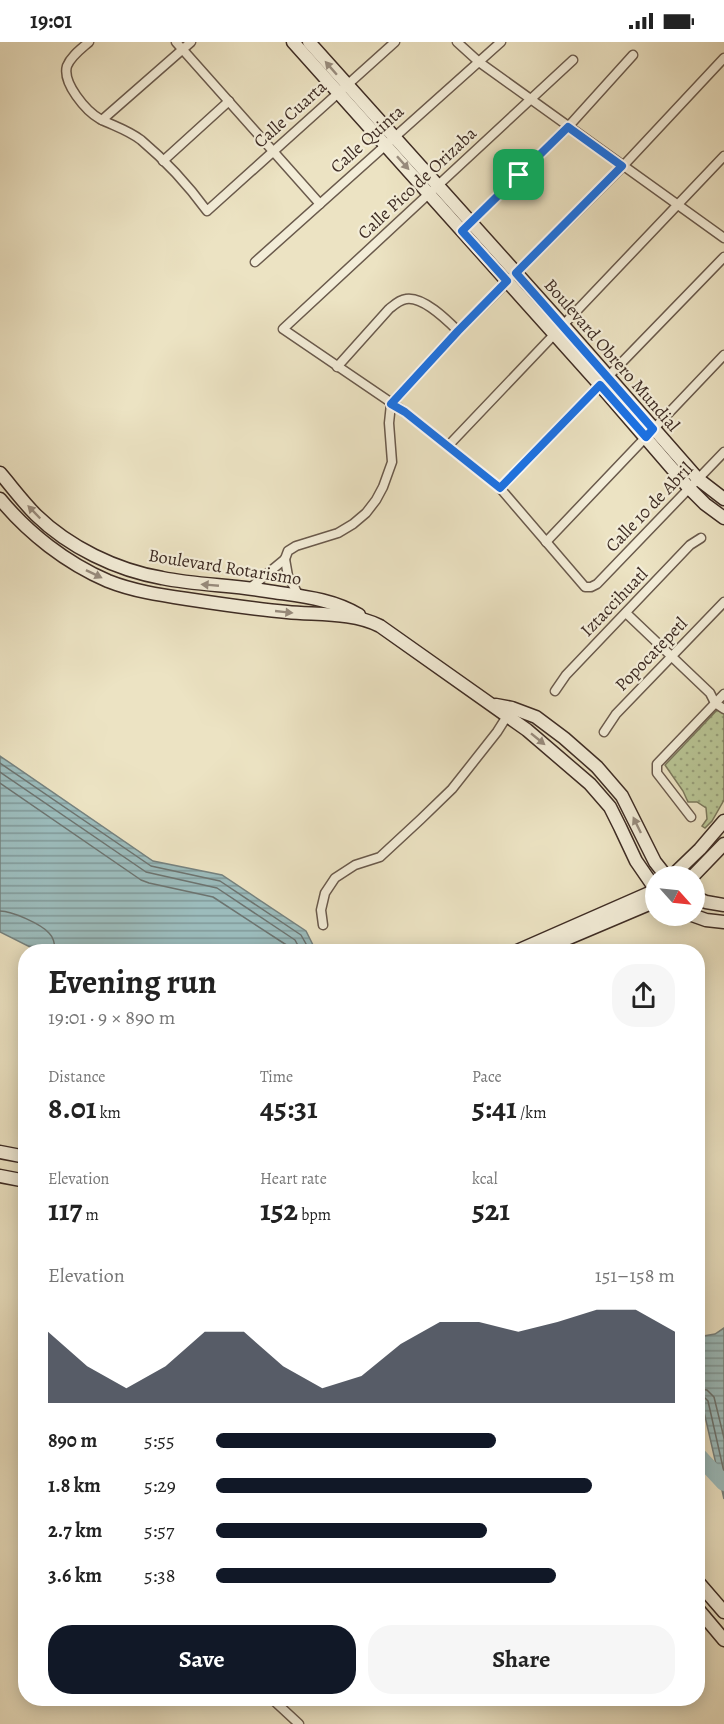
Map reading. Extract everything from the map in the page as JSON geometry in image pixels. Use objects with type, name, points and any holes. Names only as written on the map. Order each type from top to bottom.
[{"type":"street","points":[[89,42],[71,58],[66,72],[69,83],[79,100],[96,117],[131,132],[163,161],[229,101]]},
{"type":"street","points":[[102,120],[180,46],[191,42]]},
{"type":"street","name":"Boulevard Obrero Mundial","points":[[293,42],[343,89],[650,433],[694,484],[705,504],[724,518]]},
{"type":"street","name":"Boulevard Obrero Mundial","points":[[309,42],[343,89]]},
{"type":"street","name":"Calle Cuarta","points":[[163,161],[187,184],[207,211],[395,42]]},
{"type":"street","points":[[458,42],[479,62],[724,238]]},
{"type":"street","name":"Calle Quinta","points":[[255,262],[501,42]]},
{"type":"street","points":[[180,46],[320,204]]},
{"type":"street","points":[[466,227],[568,127],[633,55]]},
{"type":"street","points":[[250,588],[285,559],[288,551],[296,546],[338,533],[366,513],[383,487],[392,462],[388,423],[391,404],[458,331],[622,166],[724,58]]},
{"type":"street","name":"Calle Pico de Orizaba","points":[[338,367],[283,329],[573,60]]},
{"type":"street","points":[[448,446],[724,156]]},
{"type":"street","points":[[500,488],[724,257]]},
{"type":"street","points":[[458,331],[434,309],[406,299],[389,309],[338,367],[405,412],[500,488],[546,542],[724,355]]},
{"type":"street","name":"Calle 10 de Abril","points":[[546,542],[585,587],[597,584],[724,452]]},
{"type":"street","name":"Boulevard Rotarismo","points":[[0,473],[35,514],[86,551],[136,572],[162,578],[250,588],[340,605],[390,632],[492,704],[510,712]]},
{"type":"street","name":"Boulevard Obrero Mundial","points":[[694,484],[724,499]]},
{"type":"street","points":[[0,499],[27,528],[61,555],[83,569],[126,587],[146,593],[249,608],[368,620]]},
{"type":"street","name":"Iztaccihuatl","points":[[555,692],[566,675],[690,545],[700,538]]},
{"type":"street","points":[[285,559],[288,576],[298,596]]},
{"type":"street","name":"Popocatepetl","points":[[604,732],[616,714],[724,602]]},
{"type":"street","points":[[626,613],[710,693],[721,698]]},
{"type":"street","points":[[721,698],[724,709]]},
{"type":"street","points":[[691,817],[657,773],[657,764],[721,698]]},
{"type":"street","points":[[510,712],[536,717],[597,767],[622,796],[658,866]]},
{"type":"street","points":[[510,712],[599,794],[610,807],[645,875]]},
{"type":"street","points":[[323,925],[321,910],[325,893],[335,878],[355,865],[380,857],[422,819],[452,789],[510,712]]},
{"type":"street","points":[[682,866],[724,821]]},
{"type":"street","points":[[703,866],[724,844]]},
{"type":"street","points":[[533,944],[645,894]]},
{"type":"street","points":[[705,902],[724,905]]},
{"type":"street","points":[[555,944],[645,906]]},
{"type":"street","points":[[705,920],[724,922]]},
{"type":"street","points":[[0,1152],[18,1156]]},
{"type":"street","points":[[0,1176],[18,1179]]},
{"type":"street","points":[[705,1590],[724,1612]]},
{"type":"street","points":[[705,1617],[724,1640]]},
{"type":"street","points":[[280,1706],[299,1724]]},
{"type":"green space","points":[[719,708],[724,711],[724,800],[712,821],[705,828],[702,826],[707,819],[706,808],[697,802],[688,802],[665,765]]},
{"type":"water","points":[[0,756],[153,861],[222,875],[306,931],[312,944],[24,944],[0,932]]},
{"type":"water","points":[[724,1328],[724,1499],[705,1416],[705,1336],[715,1334]]},
{"type":"waterway","points":[[705,1463],[724,1483]]},
{"type":"route","points":[[568,127],[622,166],[516,273],[653,429],[646,437],[600,385],[500,488],[405,412],[391,404],[507,281],[462,231],[519,175],[568,127]]}]
